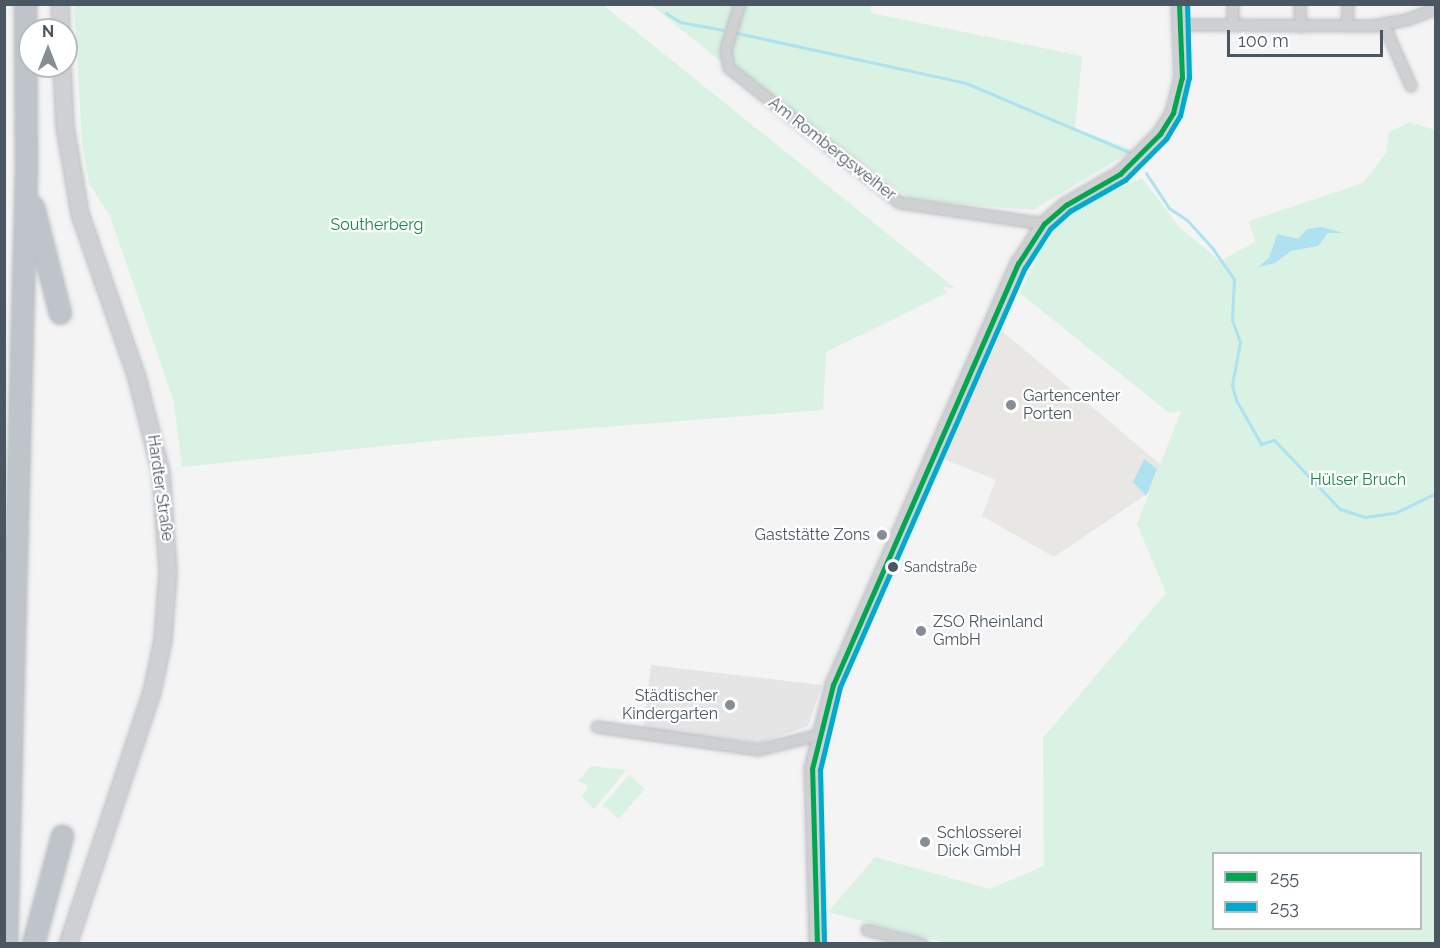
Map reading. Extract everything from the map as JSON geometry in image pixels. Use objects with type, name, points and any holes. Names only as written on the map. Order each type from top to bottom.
[{"type":"highway","points":[[6,944],[26,171],[25,4]]},
{"type":"highway","points":[[26,171],[43,255],[60,313]]},
{"type":"highway","points":[[33,944],[62,836]]},
{"type":"main road","name":"Hardter Straße","points":[[63,78],[65,127],[80,214],[137,378],[159,462],[167,521],[168,572],[163,640],[152,692],[68,944]]},
{"type":"street","name":"Am Rombergsweiher","points":[[740,4],[726,50],[729,68],[900,203],[1044,224]]},
{"type":"street","points":[[817,944],[811,804],[819,735],[854,636],[1018,264],[1044,224],[1066,205],[1119,174],[1161,134],[1173,113],[1180,85],[1182,25],[1179,4]]},
{"type":"street","points":[[1233,4],[1233,25]]},
{"type":"street","points":[[1300,4],[1300,27]]},
{"type":"street","points":[[1347,26],[1348,4]]},
{"type":"street","points":[[1182,25],[1300,27],[1384,25],[1436,9]]},
{"type":"street","points":[[1384,25],[1411,86]]},
{"type":"street","points":[[597,727],[759,750],[819,735]]},
{"type":"street","points":[[867,930],[922,944]]},
{"type":"shaded area","points":[[1002,331],[1161,465],[1160,485],[1054,557],[982,516],[996,480],[941,458]]},
{"type":"shaded area","name":"Städtischer Kindergarten","points":[[651,665],[822,685],[808,726],[760,743],[643,730]]},
{"type":"green space","name":"Southerberg","points":[[74,5],[603,5],[955,288],[943,287],[947,293],[826,352],[823,410],[451,439],[182,467],[174,402],[110,216],[89,183],[82,141],[78,18],[75,18]]},
{"type":"green space","points":[[651,5],[735,5],[731,18],[741,20],[746,5],[871,5],[871,13],[1082,56],[1075,128],[1133,150],[1033,210],[911,199],[729,68]]},
{"type":"green space","name":"Hülser Bruch","points":[[1410,122],[1435,130],[1435,943],[946,943],[828,912],[875,857],[990,889],[1044,866],[1043,738],[1166,593],[1137,524],[1181,411],[1169,413],[1020,293],[1048,234],[1078,206],[1142,178],[1179,227],[1220,261],[1255,242],[1249,221],[1363,183],[1386,153],[1389,132]]},
{"type":"green space","points":[[591,766],[626,770],[594,809],[582,797],[588,786],[578,781]]},
{"type":"green space","points":[[629,775],[645,789],[619,819],[603,805]]},
{"type":"water","points":[[1321,227],[1344,233],[1328,233],[1318,246],[1291,251],[1275,263],[1258,267],[1269,258],[1277,234],[1298,239],[1307,229]]},
{"type":"water","points":[[1144,459],[1157,469],[1146,496],[1133,482]]},
{"type":"waterway","points":[[666,13],[680,22],[723,30]]},
{"type":"waterway","points":[[737,33],[966,83],[1131,153]]},
{"type":"waterway","points":[[1146,173],[1169,208],[1188,221],[1213,249],[1234,279],[1232,320],[1240,342],[1232,385],[1236,400],[1261,444],[1274,440],[1340,509],[1365,517],[1395,513],[1436,493]]},
{"type":"transit line","name":"255","points":[[817,944],[812,769],[833,685],[1018,264],[1044,224],[1066,205],[1120,174],[1160,134],[1173,113],[1182,78],[1179,4]]},
{"type":"transit line","name":"253","points":[[824,944],[820,770],[840,687],[1025,268],[1050,229],[1070,211],[1125,180],[1166,139],[1180,116],[1189,78],[1187,4]]},
{"type":"place","name":"Gartencenter Porten","points":[[1011,405]]},
{"type":"place","name":"Gaststätte Zons","points":[[882,535]]},
{"type":"place","name":"Sandstraße","points":[[893,567]]},
{"type":"place","name":"ZSO Rheinland GmbH","points":[[921,631]]},
{"type":"place","name":"Städtischer Kindergarten","points":[[730,705]]},
{"type":"place","name":"Schlosserei Dick GmbH","points":[[925,842]]}]
